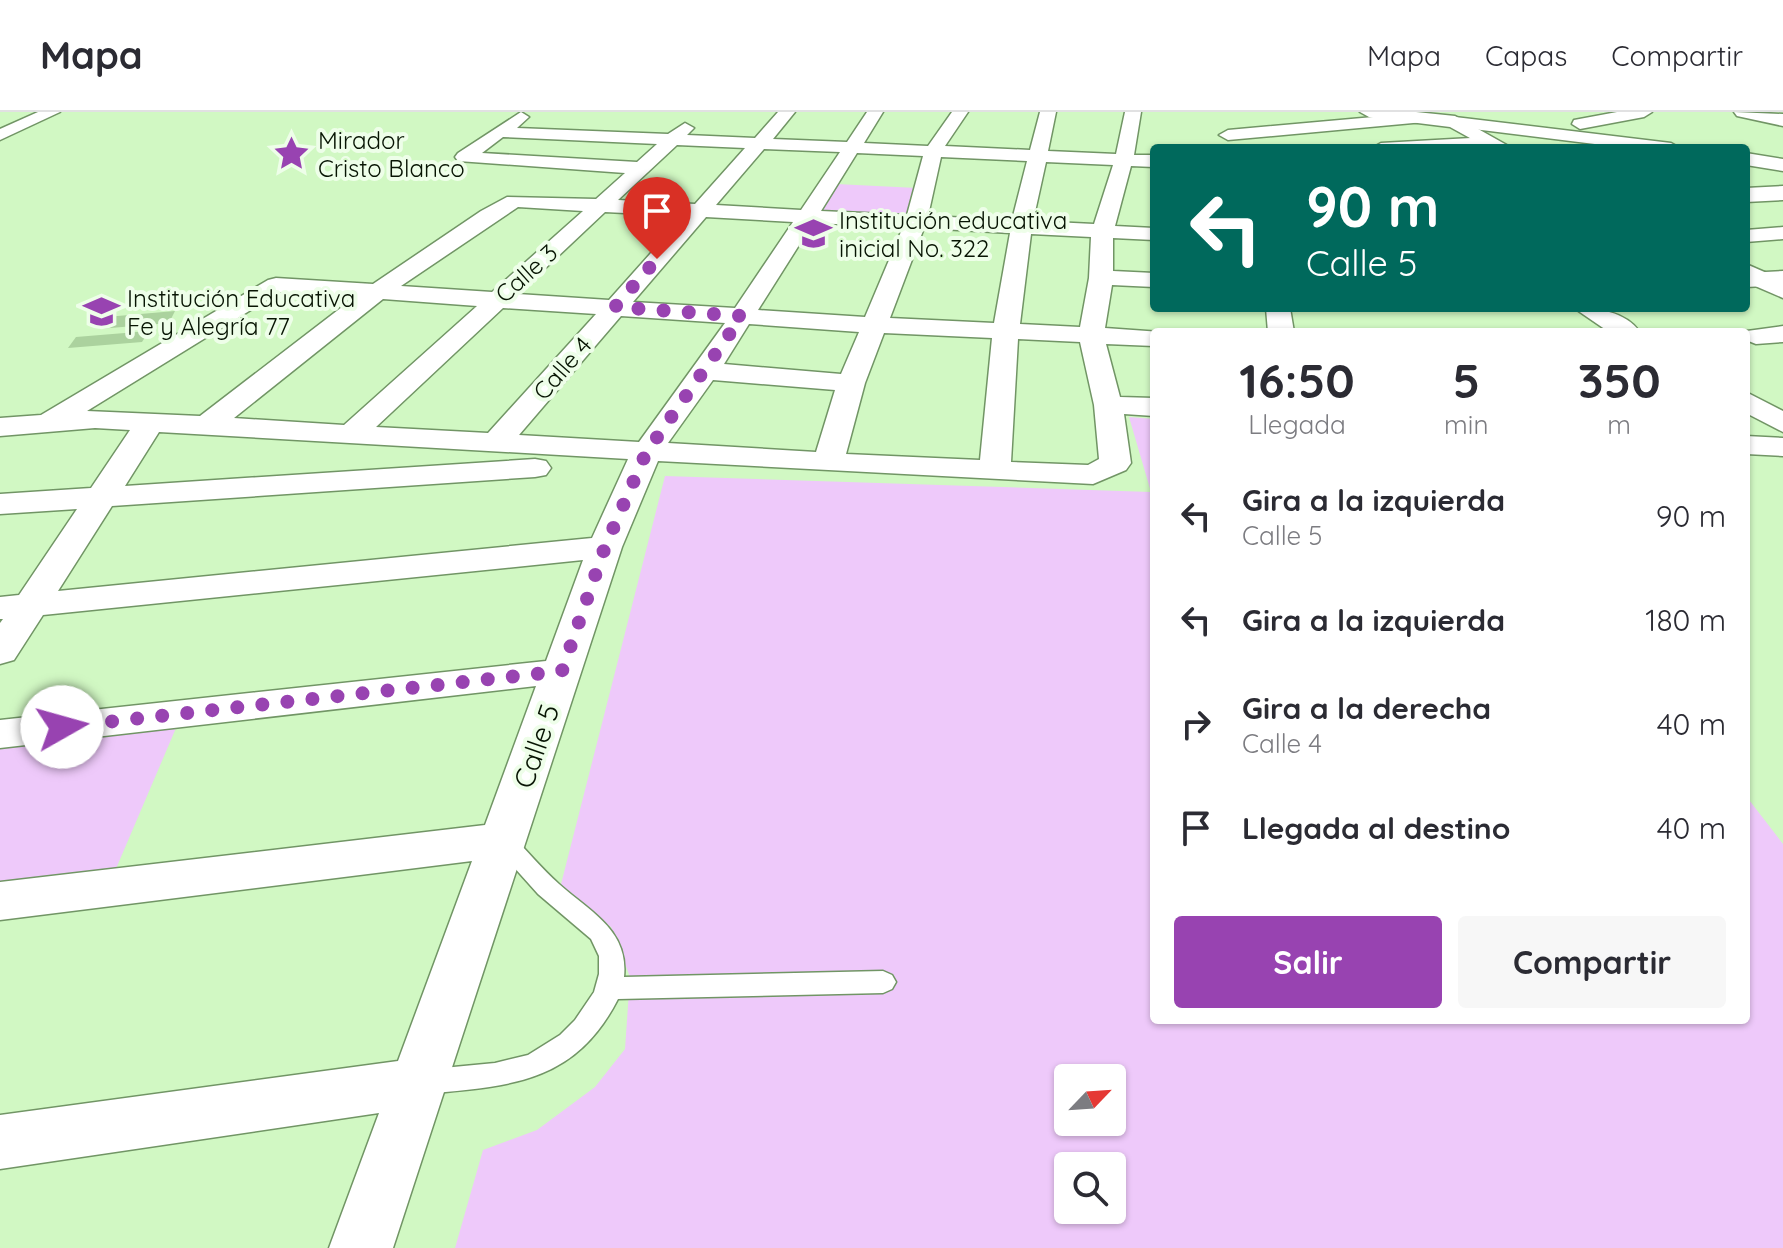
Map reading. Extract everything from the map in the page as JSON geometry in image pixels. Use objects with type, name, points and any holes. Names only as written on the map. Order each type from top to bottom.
[{"type":"street","points":[[0,135],[52,112]]},
{"type":"street","points":[[528,112],[464,157],[641,168]]},
{"type":"street","name":"Calle 3","points":[[350,435],[703,112]]},
{"type":"street","name":"Calle 4","points":[[495,444],[787,112]]},
{"type":"street","name":"Calle 5","points":[[361,1248],[605,547],[644,457],[706,371],[875,112]]},
{"type":"street","points":[[828,462],[851,383],[916,221],[933,151],[960,112]]},
{"type":"street","points":[[995,471],[1006,330],[1021,228],[1048,112]]},
{"type":"street","points":[[0,427],[95,419],[495,444],[644,457],[1093,475],[1115,463],[1108,405],[1091,334],[1101,278],[1102,232],[1124,159],[1133,112]]},
{"type":"street","points":[[1226,112],[1229,141],[1295,128],[1410,115]]},
{"type":"street","points":[[1269,112],[1321,144]]},
{"type":"street","points":[[1369,112],[1640,144]]},
{"type":"street","points":[[1543,115],[1583,125],[1644,112]]},
{"type":"street","points":[[1743,112],[1781,118]]},
{"type":"street","points":[[545,163],[604,119]]},
{"type":"street","points":[[1455,122],[1494,144]]},
{"type":"street","points":[[1553,133],[1579,130],[1583,125]]},
{"type":"street","points":[[500,132],[675,137],[1150,161]]},
{"type":"street","points":[[1750,160],[1783,165]]},
{"type":"street","points":[[1750,195],[1778,196]]},
{"type":"street","points":[[206,426],[380,290],[505,205],[525,200],[1150,234]]},
{"type":"street","points":[[1750,236],[1783,233]]},
{"type":"street","points":[[1101,278],[1150,280]]},
{"type":"street","points":[[49,423],[276,285],[873,325],[1150,338]]},
{"type":"street","points":[[1593,312],[1620,328]]},
{"type":"street","points":[[1756,336],[1783,334]]},
{"type":"street","points":[[706,371],[851,383]]},
{"type":"street","points":[[1750,403],[1783,423]]},
{"type":"street","points":[[1108,405],[1150,407]]},
{"type":"street","points":[[0,652],[15,606],[102,496],[149,424]]},
{"type":"street","points":[[1750,445],[1783,447]]},
{"type":"street","points":[[0,504],[644,457]]},
{"type":"street","points":[[15,606],[605,547]]},
{"type":"street","points":[[0,734],[562,671]]},
{"type":"street","points":[[0,901],[503,840]]},
{"type":"street","points":[[0,1142],[418,1083]]},
{"type":"lane","points":[[418,1083],[506,1074],[540,1063],[583,1028],[612,988],[615,968],[606,939],[588,919],[562,901],[503,840]]},
{"type":"lane","points":[[612,988],[883,982]]},
{"type":"shaded area","points":[[836,184],[917,188],[904,219],[819,215]]},
{"type":"shaded area","points":[[1129,417],[1150,419],[1150,489]]},
{"type":"shaded area","points":[[665,476],[1150,492],[1150,1024],[1750,1024],[1750,801],[1783,844],[1783,1248],[455,1248],[483,1150],[537,1130],[595,1087],[625,1049],[630,977],[611,927],[559,892]]},
{"type":"shaded area","points":[[176,728],[115,871],[0,886],[0,749]]},
{"type":"building","points":[[175,311],[169,323],[99,329],[106,317]]},
{"type":"building","points":[[149,331],[142,342],[68,348],[76,337]]},
{"type":"place","name":"Mirador Cristo Blanco","points":[[292,154]]},
{"type":"place","name":"Institución educativa inicial No. 322","points":[[813,234]]},
{"type":"place","name":"Institución Educativa Fe y Alegría 77","points":[[101,312]]},
{"type":"route","points":[[62,727],[562,671],[605,547],[646,453],[742,316],[615,307],[657,259]]}]
